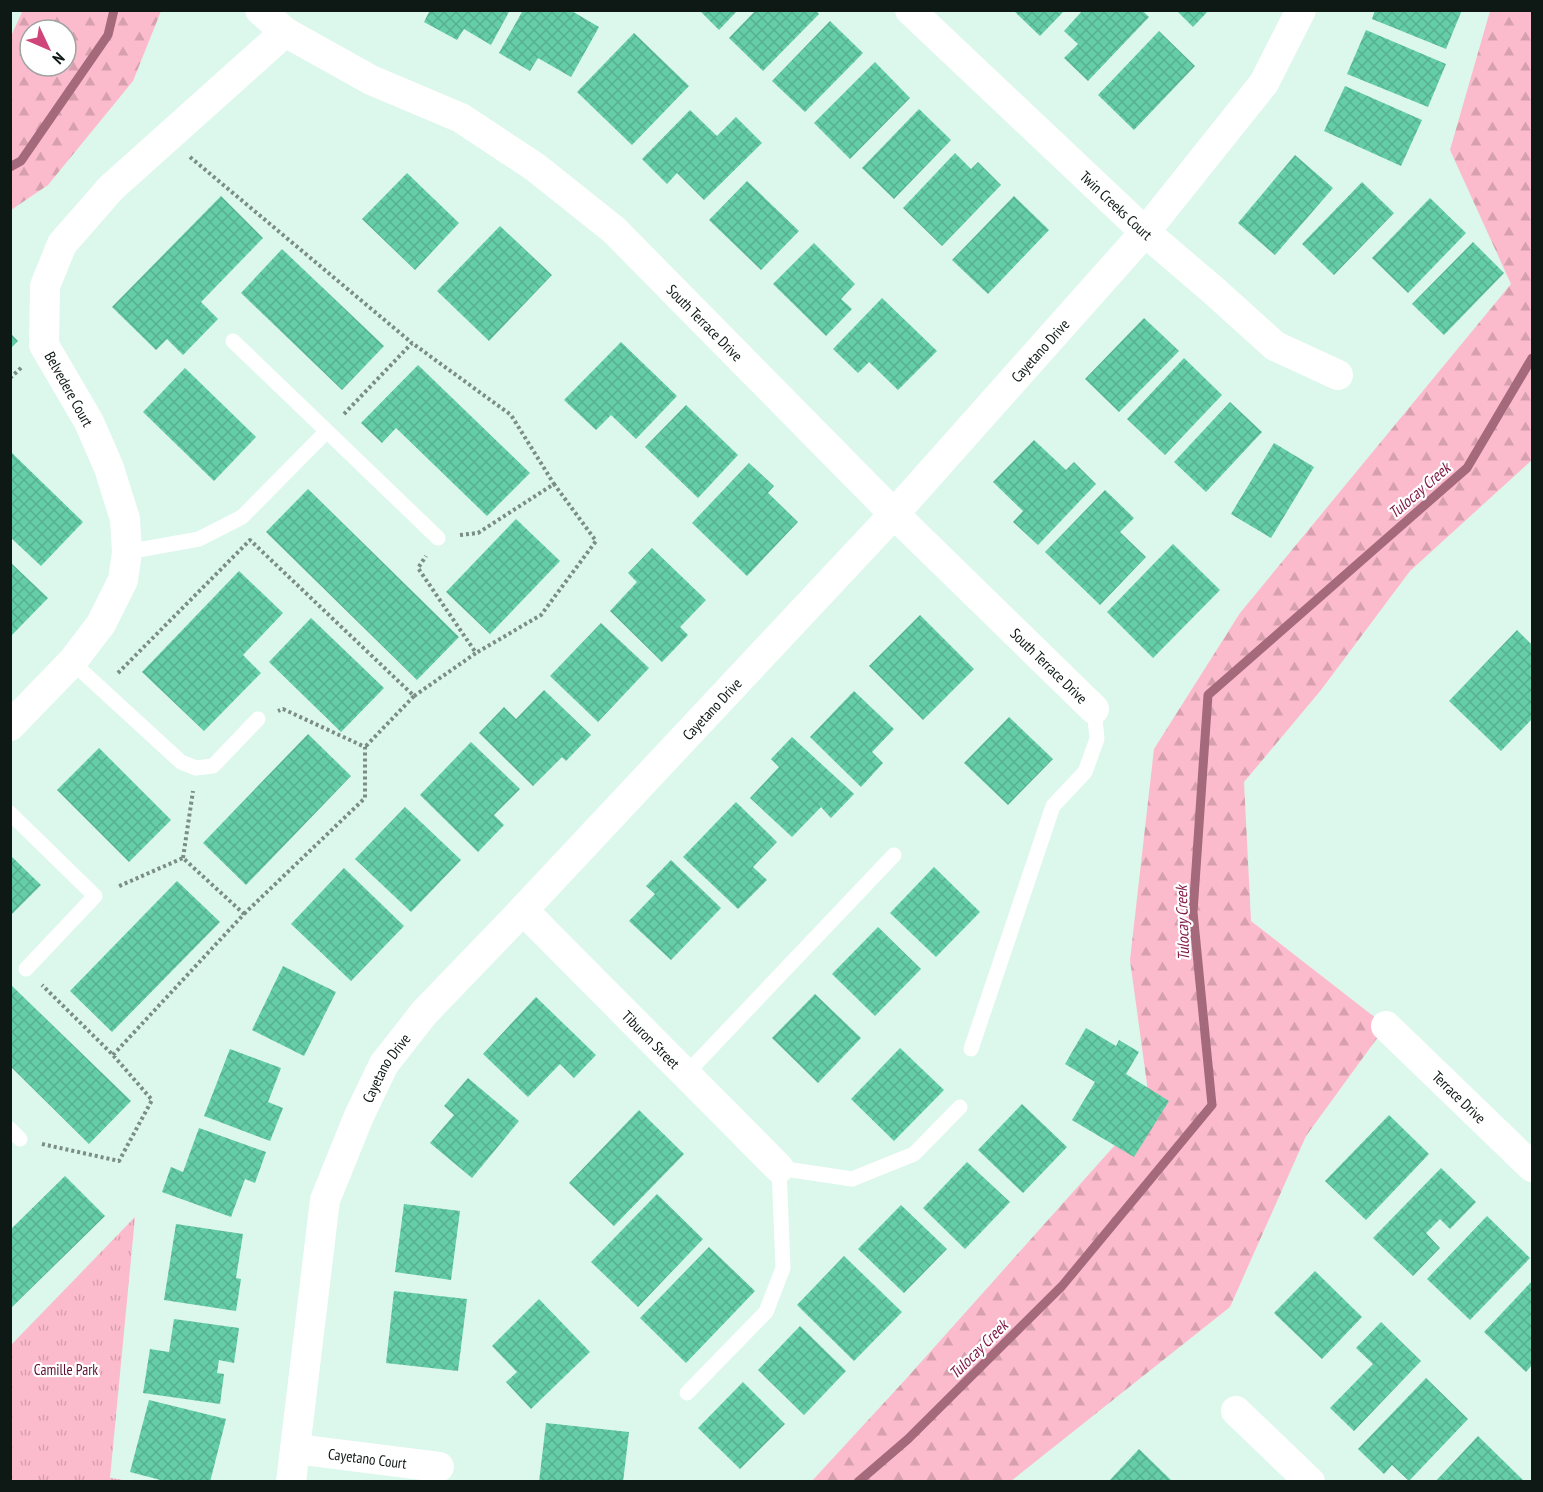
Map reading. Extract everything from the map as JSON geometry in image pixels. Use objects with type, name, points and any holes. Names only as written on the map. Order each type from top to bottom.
[{"type":"street","name":"South Terrace Drive","points":[[260,10],[285,32],[371,80],[461,118],[535,167],[614,230],[894,514],[1094,709]]},
{"type":"street","name":"Twin Creeks Court","points":[[910,10],[1145,232],[1275,346],[1338,375]]},
{"type":"street","name":"Cayetano Drive","points":[[291,1482],[325,1200],[359,1116],[384,1064],[424,1013],[894,514],[1145,232],[1264,83],[1301,10]]},
{"type":"street","name":"Belvedere Court","points":[[10,726],[72,663],[101,624],[123,580],[128,552],[125,519],[109,468],[89,422],[44,345],[45,286],[62,244],[111,188],[285,32]]},
{"type":"street","name":"Tiburon Street","points":[[523,910],[779,1168]]},
{"type":"street","name":"Terrace Drive","points":[[1386,1026],[1533,1167]]},
{"type":"street","points":[[1236,1411],[1310,1482]]},
{"type":"street","name":"Cayetano Court","points":[[296,1449],[439,1467]]},
{"type":"lane","points":[[233,341],[438,538]]},
{"type":"lane","points":[[128,552],[199,539],[242,517],[327,431]]},
{"type":"lane","points":[[72,663],[181,762],[196,768],[213,766],[258,719]]},
{"type":"lane","points":[[971,1049],[1053,806],[1085,772],[1097,739],[1094,709]]},
{"type":"lane","points":[[10,813],[95,896],[26,969]]},
{"type":"lane","points":[[686,1074],[894,855]]},
{"type":"lane","points":[[687,1394],[766,1312],[783,1268],[779,1168],[852,1179],[914,1154],[960,1107]]},
{"type":"path","points":[[113,1055],[244,914],[365,798],[365,747],[414,696],[476,653],[541,615],[596,541],[554,484],[511,415],[412,343],[167,138]]},
{"type":"path","points":[[327,431],[412,343]]},
{"type":"path","points":[[476,653],[418,568],[438,538],[478,533],[554,484]]},
{"type":"path","points":[[101,690],[250,540],[414,696]]},
{"type":"path","points":[[258,719],[283,709],[365,747]]},
{"type":"path","points":[[183,858],[196,768]]},
{"type":"path","points":[[183,858],[244,914]]},
{"type":"path","points":[[95,896],[183,858]]},
{"type":"path","points":[[15,1134],[119,1161],[152,1100],[113,1055],[26,969]]},
{"type":"green space","points":[[23,10],[161,11],[133,81],[48,185],[11,210],[11,36],[18,21],[18,78],[78,78],[78,18],[19,18]]},
{"type":"green space","points":[[1490,11],[1532,11],[1532,460],[1410,571],[1321,690],[1244,782],[1251,921],[1386,1026],[1306,1136],[1230,1307],[1011,1481],[811,1482],[1150,1106],[1130,960],[1154,749],[1240,613],[1511,284],[1450,150]]},
{"type":"green space","name":"Camille Park","points":[[135,1217],[110,1478],[130,1481],[11,1481],[11,1345]]},
{"type":"building","points":[[430,10],[510,10],[491,45],[464,29],[457,40],[424,22]]},
{"type":"building","points":[[523,10],[570,10],[599,27],[571,77],[538,58],[530,71],[499,53]]},
{"type":"building","points":[[699,10],[738,10],[719,30]]},
{"type":"building","points":[[756,10],[815,10],[819,14],[763,71],[729,38]]},
{"type":"building","points":[[1013,10],[1065,10],[1040,36]]},
{"type":"building","points":[[1083,10],[1142,10],[1149,17],[1088,81],[1064,58],[1078,44],[1064,31]]},
{"type":"building","points":[[1176,10],[1209,10],[1193,27]]},
{"type":"building","points":[[1375,10],[1462,10],[1446,49],[1372,19]]},
{"type":"building","points":[[830,21],[863,53],[805,112],[772,81]]},
{"type":"building","points":[[1366,30],[1446,64],[1428,107],[1347,74]]},
{"type":"building","points":[[1159,31],[1195,66],[1134,130],[1098,95]]},
{"type":"building","points":[[634,33],[689,86],[632,145],[577,92]]},
{"type":"building","points":[[875,62],[910,98],[850,159],[814,123]]},
{"type":"building","points":[[1345,86],[1422,120],[1401,166],[1324,131]]},
{"type":"building","points":[[919,109],[951,140],[894,199],[862,168]]},
{"type":"building","points":[[690,110],[717,136],[736,117],[762,143],[704,200],[677,173],[667,184],[642,159]]},
{"type":"building","points":[[955,153],[971,169],[978,162],[1001,185],[942,246],[903,208]]},
{"type":"building","points":[[1295,155],[1333,188],[1275,255],[1238,223]]},
{"type":"building","points":[[407,173],[459,223],[415,270],[362,219]]},
{"type":"building","points":[[747,181],[799,231],[761,270],[709,220]]},
{"type":"building","points":[[1362,182],[1394,213],[1334,275],[1302,244]]},
{"type":"building","points":[[221,196],[263,238],[201,302],[218,319],[183,355],[167,339],[156,350],[112,307]]},
{"type":"building","points":[[1014,196],[1049,230],[988,294],[952,260]]},
{"type":"building","points":[[1430,198],[1466,233],[1408,293],[1372,258]]},
{"type":"building","points":[[500,226],[552,275],[489,341],[437,291]]},
{"type":"building","points":[[1473,242],[1504,273],[1444,335],[1412,304]]},
{"type":"building","points":[[814,243],[855,284],[841,299],[852,309],[826,336],[773,284]]},
{"type":"building","points":[[282,249],[384,346],[342,390],[241,293]]},
{"type":"building","points":[[882,298],[937,351],[898,390],[869,362],[858,373],[833,349]]},
{"type":"building","points":[[1144,318],[1179,351],[1119,412],[1085,379]]},
{"type":"building","points":[[10,333],[18,341],[10,349]]},
{"type":"building","points":[[621,342],[677,396],[636,439],[611,415],[596,430],[564,400]]},
{"type":"building","points":[[1184,358],[1222,395],[1165,455],[1127,419]]},
{"type":"building","points":[[418,365],[530,473],[487,516],[396,428],[382,443],[361,423]]},
{"type":"building","points":[[185,368],[256,437],[214,481],[143,412]]},
{"type":"building","points":[[1230,402],[1262,432],[1206,492],[1174,462]]},
{"type":"building","points":[[686,405],[738,455],[698,498],[645,447]]},
{"type":"building","points":[[1034,440],[1066,470],[1074,462],[1096,484],[1038,545],[1013,522],[1023,511],[993,482]]},
{"type":"building","points":[[1274,443],[1314,467],[1271,538],[1231,514]]},
{"type":"building","points":[[12,453],[83,522],[41,566],[10,537]]},
{"type":"building","points":[[749,463],[774,486],[768,493],[798,522],[747,576],[692,523]]},
{"type":"building","points":[[308,489],[459,637],[417,680],[266,532]]},
{"type":"building","points":[[1105,490],[1134,518],[1120,532],[1146,557],[1100,605],[1045,552]]},
{"type":"building","points":[[516,519],[560,561],[490,634],[446,592]]},
{"type":"building","points":[[1173,544],[1220,590],[1153,658],[1107,612]]},
{"type":"building","points":[[652,548],[706,600],[680,627],[688,635],[662,662],[610,611],[637,582],[628,573]]},
{"type":"building","points":[[10,562],[48,598],[10,637]]},
{"type":"building","points":[[239,571],[283,613],[243,655],[261,673],[204,731],[142,672]]},
{"type":"building","points":[[920,615],[974,669],[923,720],[869,666]]},
{"type":"building","points":[[311,618],[384,688],[341,732],[269,662]]},
{"type":"building","points":[[601,623],[649,668],[598,722],[550,676]]},
{"type":"building","points":[[1517,630],[1532,645],[1532,719],[1501,751],[1449,701]]},
{"type":"building","points":[[544,690],[591,735],[566,761],[562,757],[533,786],[479,733],[504,707],[516,719]]},
{"type":"building","points":[[854,691],[894,729],[872,752],[883,763],[861,787],[810,737]]},
{"type":"building","points":[[1009,717],[1053,759],[1008,805],[964,763]]},
{"type":"building","points":[[308,734],[351,776],[246,885],[203,843]]},
{"type":"building","points":[[792,737],[854,794],[831,818],[821,807],[792,837],[750,798],[779,767],[771,759]]},
{"type":"building","points":[[471,742],[520,789],[494,815],[504,825],[478,852],[420,795]]},
{"type":"building","points":[[99,748],[171,820],[129,862],[57,790]]},
{"type":"building","points":[[736,802],[777,842],[753,867],[767,880],[738,909],[683,857]]},
{"type":"building","points":[[405,807],[461,860],[411,912],[355,859]]},
{"type":"building","points":[[10,855],[41,885],[10,916]]},
{"type":"building","points":[[671,860],[721,908],[671,960],[629,921],[655,894],[646,886]]},
{"type":"building","points":[[934,867],[980,912],[936,957],[890,913]]},
{"type":"building","points":[[344,868],[404,926],[351,981],[291,924]]},
{"type":"building","points":[[177,881],[220,922],[112,1032],[70,991]]},
{"type":"building","points":[[878,927],[921,969],[875,1016],[832,974]]},
{"type":"building","points":[[283,966],[336,992],[304,1056],[252,1030]]},
{"type":"building","points":[[10,984],[131,1101],[89,1144],[10,1066]]},
{"type":"building","points":[[815,994],[861,1038],[818,1083],[772,1038]]},
{"type":"building","points":[[536,997],[596,1055],[574,1078],[560,1064],[528,1097],[483,1054]]},
{"type":"building","points":[[1086,1028],[1116,1046],[1119,1040],[1139,1052],[1126,1074],[1169,1101],[1134,1157],[1072,1120],[1095,1082],[1065,1064]]},
{"type":"building","points":[[900,1048],[944,1090],[894,1141],[851,1099]]},
{"type":"building","points":[[230,1049],[281,1068],[268,1102],[283,1108],[270,1141],[204,1116]]},
{"type":"building","points":[[468,1078],[519,1121],[472,1178],[430,1143],[454,1115],[444,1106]]},
{"type":"building","points":[[1022,1104],[1067,1147],[1023,1193],[978,1150]]},
{"type":"building","points":[[639,1110],[684,1154],[614,1226],[569,1183]]},
{"type":"building","points":[[1389,1115],[1429,1154],[1366,1220],[1325,1181]]},
{"type":"building","points":[[199,1128],[266,1152],[255,1183],[245,1179],[231,1217],[162,1192],[171,1167],[183,1172]]},
{"type":"building","points":[[967,1162],[1010,1202],[965,1249],[923,1208]]},
{"type":"building","points":[[1441,1168],[1476,1202],[1450,1229],[1440,1219],[1426,1233],[1440,1248],[1413,1276],[1373,1238]]},
{"type":"building","points":[[65,1176],[105,1216],[10,1309],[10,1230]]},
{"type":"building","points":[[657,1194],[703,1239],[638,1307],[591,1262]]},
{"type":"building","points":[[404,1204],[460,1211],[451,1280],[395,1272]]},
{"type":"building","points":[[901,1205],[947,1249],[904,1293],[858,1249]]},
{"type":"building","points":[[1487,1216],[1530,1258],[1470,1320],[1427,1279]]},
{"type":"building","points":[[176,1224],[243,1234],[236,1278],[241,1279],[236,1311],[164,1300]]},
{"type":"building","points":[[709,1247],[755,1291],[686,1363],[640,1318]]},
{"type":"building","points":[[844,1256],[902,1312],[854,1361],[797,1305]]},
{"type":"building","points":[[1315,1271],[1362,1317],[1322,1359],[1274,1313]]},
{"type":"building","points":[[1532,1281],[1532,1365],[1526,1372],[1484,1332]]},
{"type":"building","points":[[394,1291],[467,1299],[458,1371],[386,1363]]},
{"type":"building","points":[[539,1299],[590,1352],[531,1409],[506,1382],[517,1372],[492,1346]]},
{"type":"building","points":[[174,1319],[239,1328],[234,1363],[219,1360],[217,1373],[224,1374],[220,1404],[143,1393],[150,1349],[169,1352]]},
{"type":"building","points":[[1381,1322],[1421,1361],[1354,1431],[1330,1408],[1373,1364],[1356,1348]]},
{"type":"building","points":[[800,1326],[846,1371],[804,1415],[758,1370]]},
{"type":"building","points":[[1426,1378],[1468,1419],[1409,1481],[1392,1465],[1384,1474],[1358,1449]]},
{"type":"building","points":[[743,1382],[785,1424],[740,1469],[698,1428]]},
{"type":"building","points":[[149,1400],[226,1419],[210,1482],[168,1482],[130,1472]]},
{"type":"building","points":[[546,1423],[629,1432],[623,1482],[539,1482]]},
{"type":"building","points":[[1478,1436],[1525,1482],[1435,1482]]},
{"type":"building","points":[[1139,1449],[1173,1482],[1108,1482]]},
{"type":"waterway","points":[[10,167],[21,161],[108,35],[114,10]]},
{"type":"waterway","name":"Tulocay Creek","points":[[858,1482],[908,1439],[1062,1286],[1212,1105],[1193,912],[1208,695],[1467,468],[1532,358]]}]
